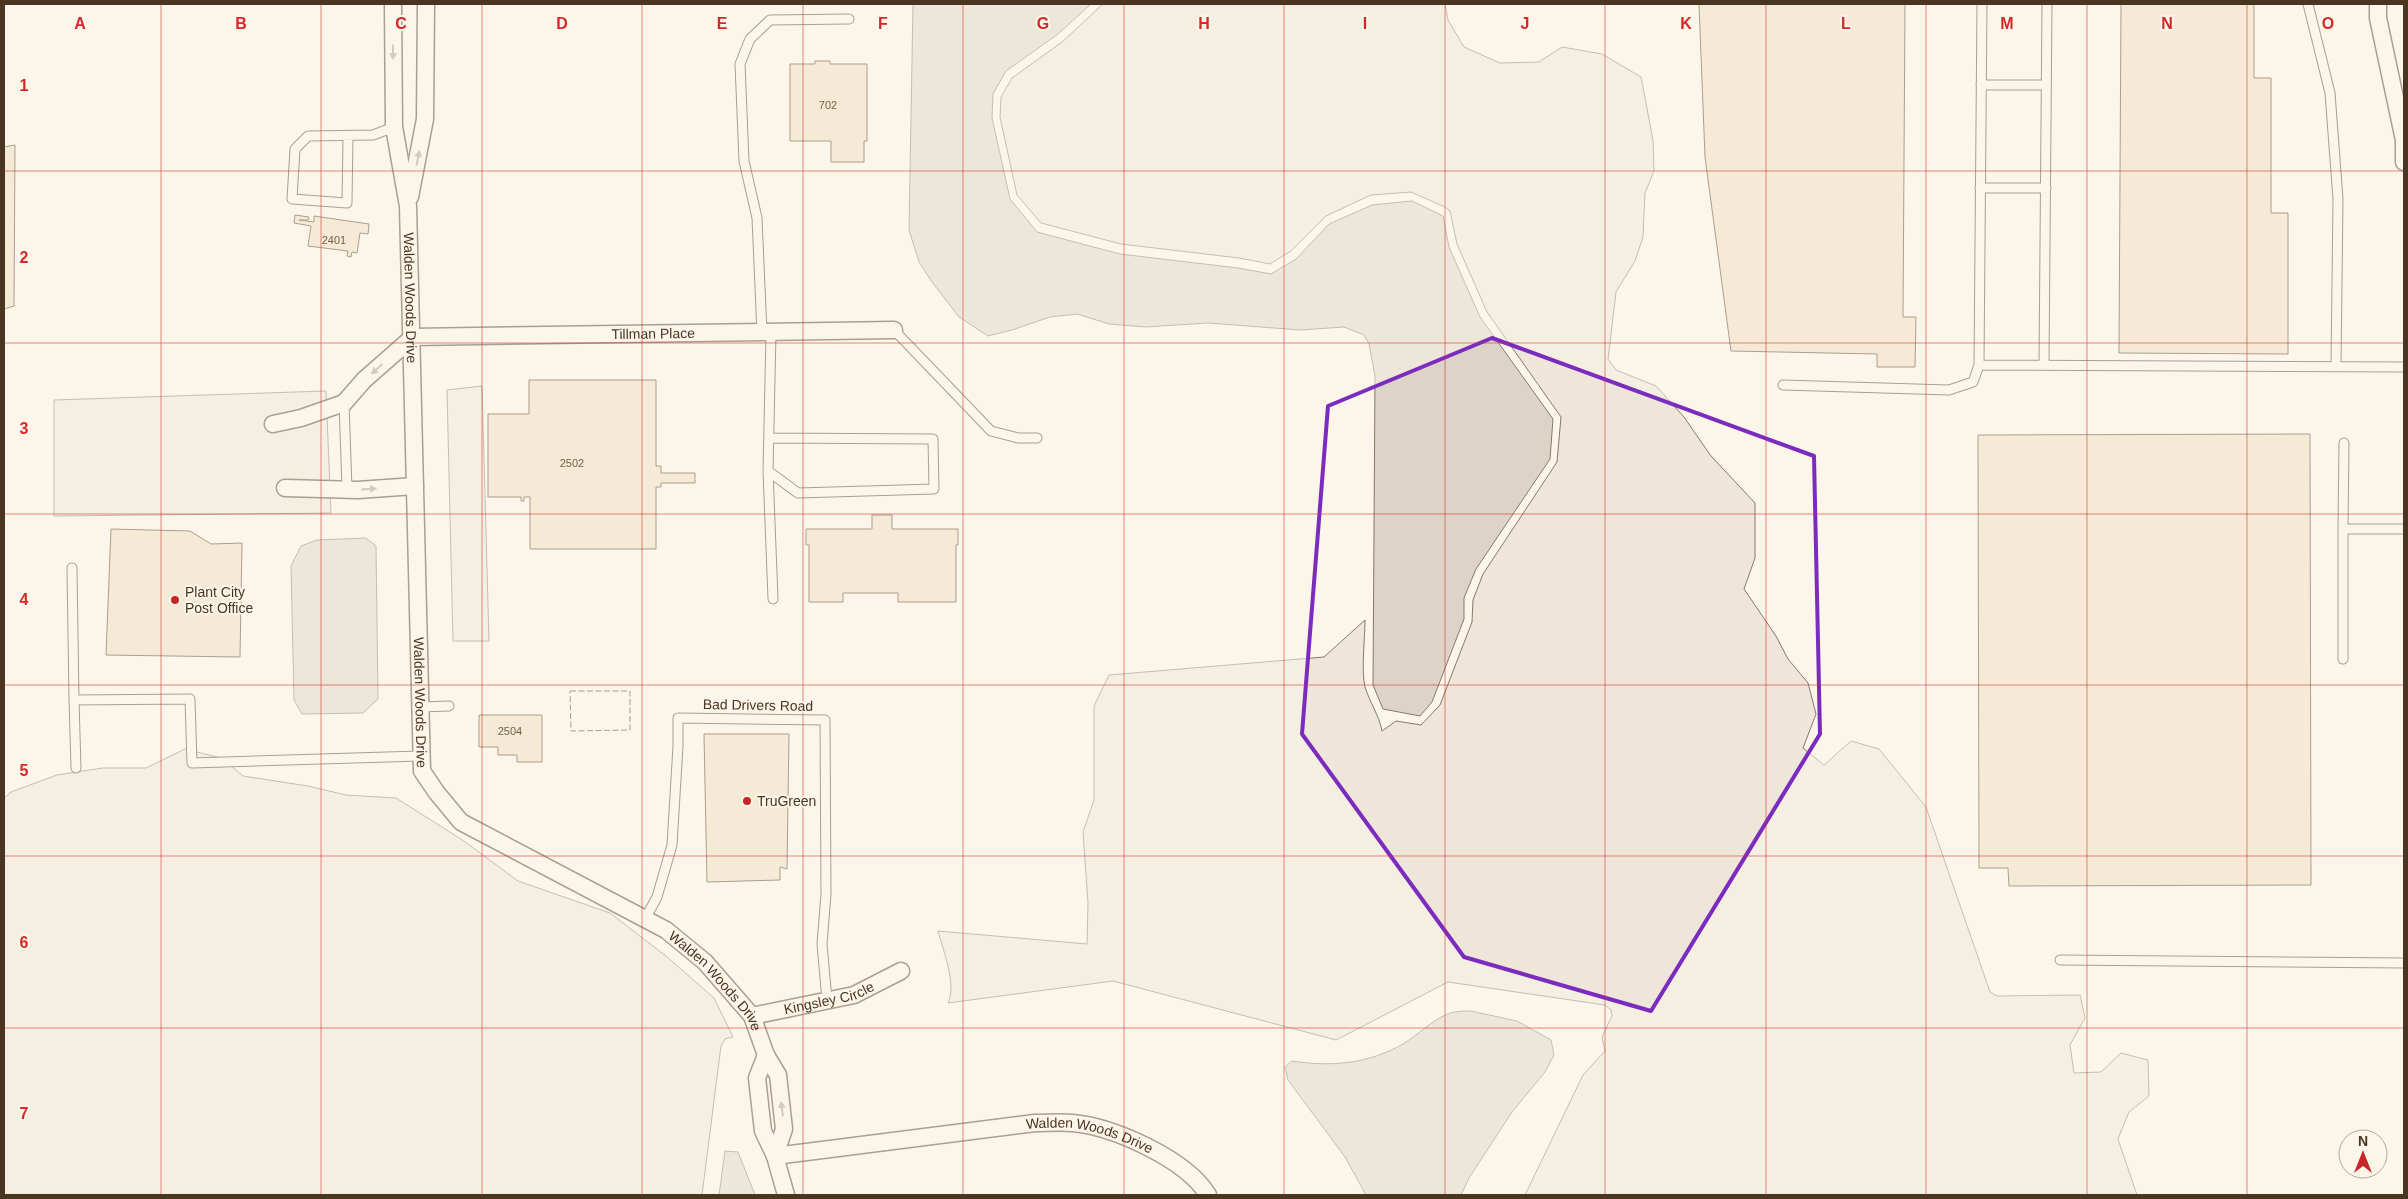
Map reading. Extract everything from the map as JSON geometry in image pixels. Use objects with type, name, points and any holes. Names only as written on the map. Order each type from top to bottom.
[{"type":"street","name":"Walden Woods Drive","points":[[393,4],[394,127],[408,206],[413,337],[420,756],[422,771],[461,822],[666,930],[704,962],[752,1016],[766,1055],[758,1078],[763,1131],[775,1156],[786,1195]]},
{"type":"street","name":"Walden Woods Drive","points":[[408,206],[425,119],[426,4]]},
{"type":"street","points":[[2368,4],[2378,11],[2404,140],[2404,162]]},
{"type":"street","name":"Tillman Place","points":[[413,337],[894,330]]},
{"type":"street","points":[[273,424],[301,418],[344,404],[364,380],[413,337]]},
{"type":"street","points":[[285,488],[347,489],[415,486]]},
{"type":"street","name":"Kingsley Circle","points":[[752,1016],[854,995],[901,970]]},
{"type":"street","name":"Walden Woods Drive","points":[[775,1156],[1035,1123],[1073,1123],[1120,1133],[1158,1154],[1201,1184],[1208,1195]]},
{"type":"lane","points":[[1783,385],[1948,390],[1973,382],[1979,365],[1982,4]]},
{"type":"lane","points":[[2044,365],[2047,4]]},
{"type":"lane","points":[[2308,4],[2330,93],[2338,199],[2336,366]]},
{"type":"lane","points":[[773,599],[768,471],[766,333],[757,218],[744,161],[740,64],[750,39],[770,20],[849,19]]},
{"type":"lane","points":[[1982,85],[2046,85]]},
{"type":"lane","points":[[348,136],[347,203],[292,199],[295,149],[308,136],[373,135],[394,127]]},
{"type":"lane","points":[[1980,188],[2046,188]]},
{"type":"lane","points":[[894,330],[991,431],[1018,438],[1038,438]]},
{"type":"lane","points":[[1979,365],[2404,367]]},
{"type":"lane","points":[[344,404],[347,489]]},
{"type":"lane","points":[[768,438],[933,439],[934,489],[798,493],[768,471]]},
{"type":"lane","points":[[2343,659],[2344,443]]},
{"type":"lane","points":[[2343,529],[2404,529]]},
{"type":"lane","points":[[72,568],[76,768]]},
{"type":"lane","points":[[74,700],[190,699],[192,763],[420,756]]},
{"type":"lane","points":[[419,707],[449,706]]},
{"type":"lane","name":"Bad Drivers Road","points":[[645,919],[657,897],[672,845],[678,718],[825,720],[826,894],[822,944],[827,1000]]},
{"type":"lane","points":[[2060,960],[2404,963]]},
{"type":"highlighted area","points":[[1492,338],[1814,456],[1820,734],[1651,1011],[1464,957],[1302,734],[1328,406]]},
{"type":"shaded area","points":[[913,4],[1091,4],[1058,34],[1006,71],[993,94],[992,118],[1010,199],[1037,232],[1120,254],[1238,268],[1271,274],[1296,259],[1329,224],[1372,205],[1412,201],[1443,216],[1449,247],[1480,317],[1553,419],[1550,459],[1476,569],[1464,598],[1464,619],[1432,702],[1420,716],[1383,709],[1373,685],[1375,376],[1369,344],[1364,335],[1344,327],[1300,330],[1208,323],[1146,327],[1109,324],[1077,314],[1050,317],[988,336],[959,317],[919,262],[909,230]]},
{"type":"shaded area","points":[[1103,4],[1445,4],[1448,20],[1464,47],[1500,63],[1539,62],[1562,47],[1602,54],[1641,77],[1653,140],[1654,171],[1645,193],[1643,237],[1635,261],[1616,292],[1608,359],[1616,370],[1656,386],[1684,417],[1711,456],[1755,503],[1755,558],[1744,589],[1776,636],[1788,659],[1808,683],[1816,714],[1803,748],[1824,765],[1851,741],[1879,749],[1926,807],[1990,992],[1997,996],[2080,995],[2085,1018],[2070,1045],[2074,1073],[2101,1072],[2121,1053],[2148,1060],[2149,1096],[2129,1112],[2118,1139],[2137,1195],[1525,1195],[1583,1075],[1605,1051],[1602,1037],[1612,1016],[1611,1010],[1605,1005],[1448,982],[1336,1040],[1113,981],[948,1003],[951,987],[950,977],[938,931],[1087,944],[1088,903],[1083,832],[1094,800],[1094,706],[1109,675],[1324,657],[1365,620],[1363,663],[1365,687],[1382,731],[1396,721],[1421,725],[1440,705],[1472,622],[1473,600],[1483,574],[1557,462],[1561,417],[1487,312],[1457,244],[1450,211],[1445,207],[1411,192],[1371,195],[1326,216],[1291,251],[1270,264],[1239,258],[1121,244],[1041,223],[1017,195],[1000,117],[1001,97],[1012,78],[1062,42]]},
{"type":"shaded area","points":[[482,386],[489,641],[453,641],[447,390]]},
{"type":"shaded area","points":[[326,391],[331,513],[54,516],[54,400]]},
{"type":"shaded area","points":[[366,538],[376,546],[378,699],[363,713],[302,714],[294,700],[291,566],[301,546],[317,540]]},
{"type":"shaded area","points":[[185,749],[221,758],[243,776],[308,786],[346,795],[396,798],[464,841],[518,881],[610,913],[666,956],[714,998],[733,1037],[725,1039],[721,1046],[702,1195],[4,1195],[4,798],[11,792],[57,775],[103,768],[146,768]]},
{"type":"shaded area","points":[[1471,1011],[1517,1021],[1551,1040],[1554,1055],[1545,1072],[1512,1112],[1469,1178],[1461,1195],[1366,1195],[1345,1157],[1288,1080],[1285,1067],[1292,1061],[1335,1064],[1363,1060],[1390,1051],[1442,1017],[1453,1012]]},
{"type":"shaded area","points":[[725,1151],[738,1152],[755,1195],[719,1195]]},
{"type":"building","points":[[1699,4],[1905,4],[1903,317],[1916,317],[1915,367],[1877,367],[1877,354],[1731,351],[1705,157]]},
{"type":"building","points":[[2121,4],[2254,4],[2254,78],[2271,78],[2271,213],[2288,213],[2288,354],[2119,353]]},
{"type":"building","points":[[815,61],[830,61],[830,64],[867,64],[867,141],[864,141],[864,162],[831,162],[831,141],[790,141],[790,64],[815,64]]},
{"type":"building","points":[[15,145],[14,306],[4,309],[4,147]]},
{"type":"building","points":[[295,215],[309,217],[308,220],[299,220],[314,222],[314,216],[369,224],[368,234],[360,233],[357,253],[352,252],[351,257],[347,256],[348,251],[308,246],[311,226],[294,223]]},
{"type":"building","points":[[529,380],[656,380],[656,466],[661,466],[661,473],[695,473],[695,483],[661,483],[661,487],[656,487],[656,549],[530,549],[530,497],[524,497],[524,501],[521,501],[521,497],[488,497],[488,414],[529,414]]},
{"type":"building","points":[[2310,434],[2311,885],[2009,886],[2008,868],[1979,868],[1978,435]]},
{"type":"building","points":[[872,515],[892,515],[892,529],[958,529],[958,545],[956,545],[956,602],[898,602],[898,593],[843,593],[843,602],[809,602],[809,545],[806,545],[806,529],[872,529]]},
{"type":"building","name":"Plant City Post Office","points":[[111,529],[190,531],[211,544],[242,543],[240,657],[106,655]]},
{"type":"building","points":[[479,715],[542,715],[542,762],[517,762],[517,755],[498,755],[498,747],[479,747]]},
{"type":"building","name":"TruGreen","points":[[704,734],[789,734],[787,869],[780,867],[780,880],[707,882]]},
{"type":"fence","points":[[570,691],[630,691],[630,730],[571,731],[570,691]]},
{"type":"place","name":"Plant City Post Office","points":[[175,600]]},
{"type":"place","name":"TruGreen","points":[[747,801]]}]
